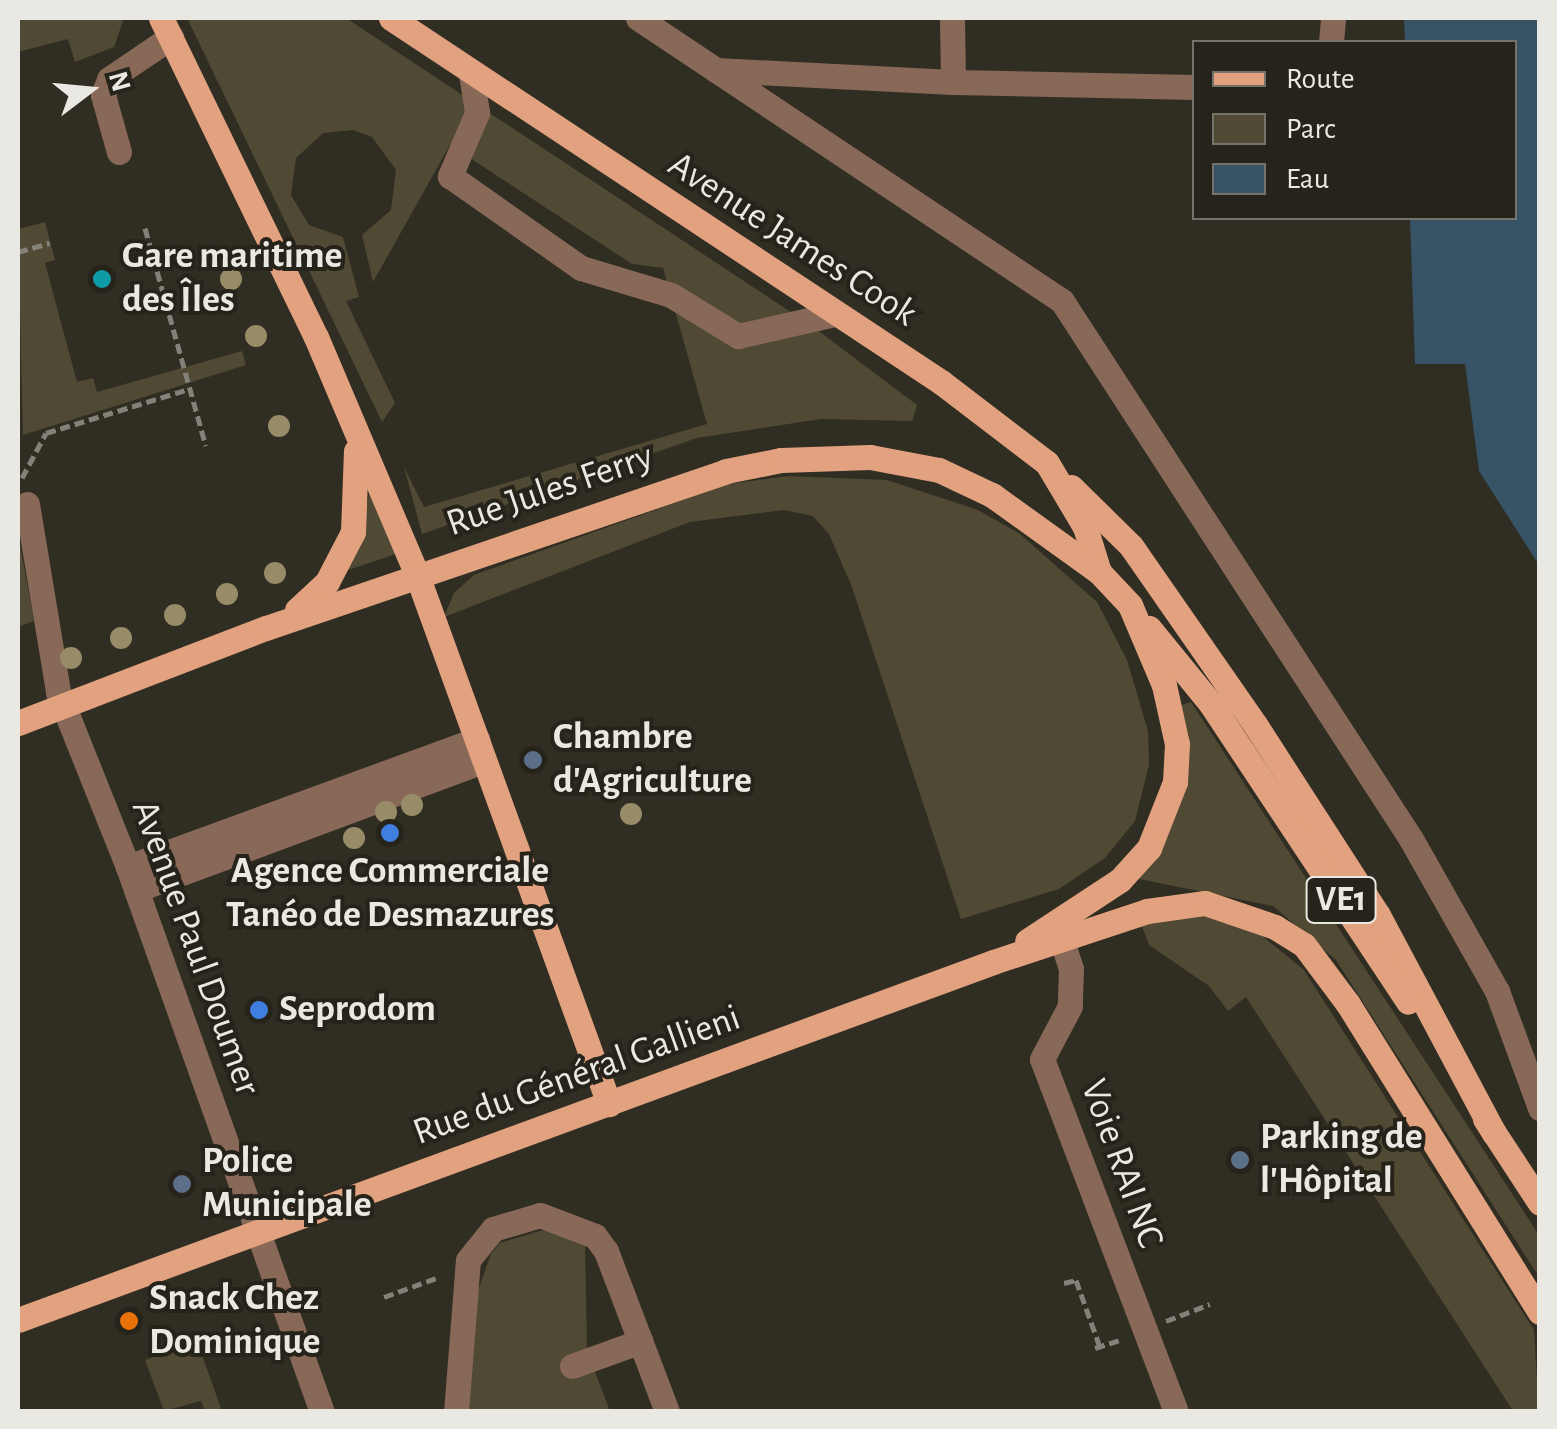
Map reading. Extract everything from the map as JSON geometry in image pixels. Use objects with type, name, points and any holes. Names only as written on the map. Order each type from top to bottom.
[{"type":"main road","name":"Avenue James Cook","points":[[391,18],[941,382],[1047,464],[1085,528],[1100,572]]},
{"type":"main road","points":[[166,27],[352,421],[417,575],[609,1104]]},
{"type":"main road","points":[[266,628],[315,596],[346,551],[359,502],[352,421]]},
{"type":"main road","name":"Rue Jules Ferry","points":[[18,723],[417,575],[726,470],[781,460],[870,458],[939,470],[992,495],[1100,572]]},
{"type":"main road","points":[[1047,464],[1131,546],[1256,726],[1378,915],[1494,1133]]},
{"type":"main road","name":"Rue du Général Gallieni","points":[[993,962],[1120,880],[1166,818],[1177,744],[1164,686],[1130,605],[1100,572]]},
{"type":"main road","name":"VE1","points":[[1130,605],[1211,704],[1540,1203]]},
{"type":"main road","name":"Rue du Général Gallieni","points":[[18,1320],[993,962],[1147,911],[1204,903],[1258,919],[1304,945],[1348,1004],[1540,1312]]},
{"type":"street","points":[[638,18],[1062,301],[1411,840],[1496,992],[1540,1108]]},
{"type":"street","points":[[952,18],[953,82]]},
{"type":"street","points":[[119,152],[103,95],[109,78],[166,27]]},
{"type":"street","points":[[716,70],[953,82],[1192,87]]},
{"type":"street","points":[[471,74],[477,113],[450,176],[581,268],[670,295],[738,336],[835,314]]},
{"type":"street","name":"Avenue Paul Doumer","points":[[23,492],[52,669],[132,879],[322,1412]]},
{"type":"street","points":[[132,879],[480,750]]},
{"type":"street","name":"Voie RAI NC","points":[[1062,941],[1071,969],[1070,1006],[1042,1059],[1176,1412]]},
{"type":"street","points":[[456,1412],[465,1267],[481,1238],[505,1224],[540,1215],[570,1223],[606,1251],[667,1412]]},
{"type":"street","points":[[572,1366],[641,1342]]},
{"type":"path","points":[[145,228],[206,446]]},
{"type":"path","points":[[18,252],[50,243]]},
{"type":"path","points":[[23,492],[46,433],[189,389]]},
{"type":"path","points":[[384,1297],[465,1267]]},
{"type":"path","points":[[1064,1283],[1076,1280],[1100,1347]]},
{"type":"green space","points":[[18,18],[124,18],[114,47],[75,62],[68,39],[18,52]]},
{"type":"green space","points":[[187,18],[346,18],[812,326],[917,405],[912,421],[821,419],[697,438],[422,534],[404,467],[424,507],[707,424],[663,268],[632,264],[450,145],[373,282],[362,235],[391,210],[396,170],[372,137],[353,130],[323,133],[296,158],[291,195],[309,225],[343,237],[359,297],[346,301],[395,403],[382,422]]},
{"type":"green space","points":[[45,222],[55,260],[45,263],[77,382],[93,378],[97,392],[242,351],[246,365],[23,435],[18,229]]},
{"type":"green space","points":[[372,476],[402,552],[342,572],[363,528]]},
{"type":"green space","points":[[789,476],[887,480],[978,510],[1020,534],[1097,602],[1127,660],[1148,731],[1149,765],[1135,821],[1105,858],[1059,889],[961,919],[852,587],[829,534],[813,516],[784,510],[690,522],[444,617],[454,593],[474,575],[728,484]]},
{"type":"green space","points":[[18,534],[34,621],[18,627]]},
{"type":"green space","points":[[1191,702],[1539,1235],[1539,1277],[1336,960],[1273,906],[1134,878],[1176,815],[1187,749],[1176,707]]},
{"type":"green space","points":[[1197,913],[1250,926],[1304,970],[1534,1330],[1539,1411],[1513,1411],[1246,997],[1228,1011],[1209,986],[1149,945],[1138,916]]},
{"type":"green space","points":[[553,1227],[585,1243],[587,1351],[610,1411],[469,1411],[470,1313],[491,1254],[500,1243]]},
{"type":"green space","points":[[197,1341],[222,1411],[205,1411],[201,1401],[164,1411],[145,1360]]},
{"type":"water","points":[[1404,18],[1539,18],[1539,565],[1479,471],[1465,364],[1415,364],[1410,220],[1517,220],[1517,40],[1405,40]]},
{"type":"place","name":"Gare maritime des Îles","points":[[102,279]]},
{"type":"place","name":"Chambre d'Agriculture","points":[[533,760]]},
{"type":"place","name":"Agence Commerciale Tanéo de Desmazures","points":[[390,833]]},
{"type":"place","name":"Seprodom","points":[[259,1010]]},
{"type":"place","name":"Parking de l'Hôpital","points":[[1240,1160]]},
{"type":"place","name":"Police Municipale","points":[[182,1184]]},
{"type":"place","name":"Snack Chez Dominique","points":[[129,1321]]}]
